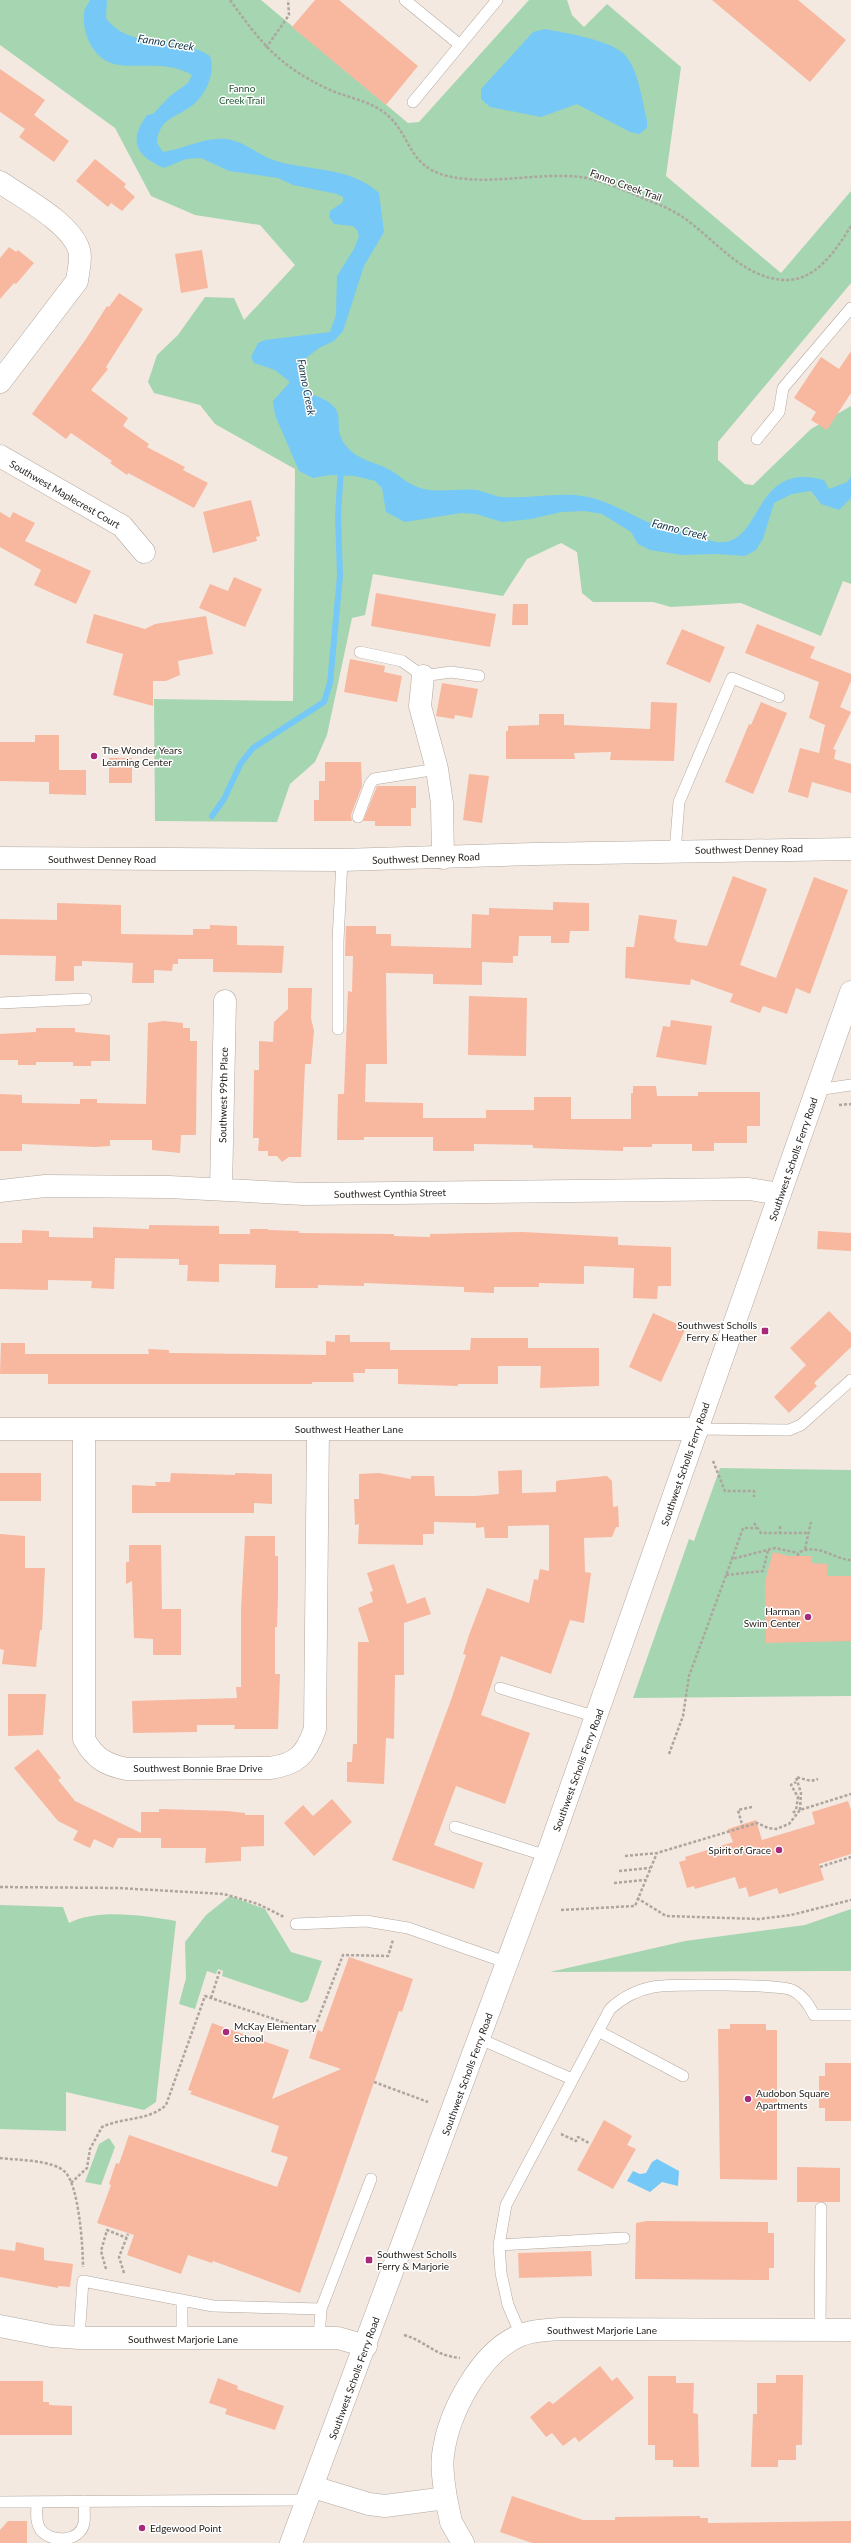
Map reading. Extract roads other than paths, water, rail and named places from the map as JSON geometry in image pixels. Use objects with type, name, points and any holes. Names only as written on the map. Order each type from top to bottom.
[{"type":"street","points":[[0,182],[64,227],[77,246],[80,262],[77,281],[0,382]]},
{"type":"street","name":"Southwest Maplecrest Court","points":[[0,456],[122,526],[144,552]]},
{"type":"street","points":[[423,676],[422,715],[437,769],[442,803],[443,858]]},
{"type":"street","name":"Southwest Denney Road","points":[[0,858],[342,860],[675,850],[851,849]]},
{"type":"street","name":"Southwest Scholls Ferry Road","points":[[291,2543],[366,2346],[547,1856],[851,992]]},
{"type":"street","name":"Southwest 99th Place","points":[[221,1189],[225,1001]]},
{"type":"street","name":"Southwest Cynthia Street","points":[[0,1191],[45,1186],[221,1189],[304,1194],[749,1189],[780,1194]]},
{"type":"street","name":"Southwest Heather Lane","points":[[0,1429],[698,1429]]},
{"type":"street","name":"Southwest Bonnie Brae Drive","points":[[84,1429],[84,1739],[95,1756],[104,1763],[117,1767],[135,1769],[270,1768],[293,1762],[304,1753],[315,1729],[318,1429]]},
{"type":"street","name":"Southwest Marjorie Lane","points":[[0,2326],[52,2336],[79,2338],[346,2338],[366,2346]]},
{"type":"street","name":"Southwest Marjorie Lane","points":[[463,2543],[451,2522],[446,2498],[443,2457],[453,2415],[463,2396],[487,2360],[521,2335],[560,2329],[851,2330]]},
{"type":"street","points":[[310,2494],[385,2506],[446,2498]]},
{"type":"lane","points":[[405,0],[460,45]]},
{"type":"lane","points":[[413,102],[497,0]]},
{"type":"lane","points":[[757,439],[779,412],[783,388],[851,308]]},
{"type":"lane","points":[[360,652],[402,661],[423,676],[451,672],[479,676]]},
{"type":"lane","points":[[675,850],[679,802],[732,678],[779,697]]},
{"type":"lane","points":[[358,817],[370,784],[374,778],[437,769]]},
{"type":"lane","points":[[338,1029],[338,940],[342,860]]},
{"type":"lane","points":[[0,1003],[86,999]]},
{"type":"lane","points":[[817,1090],[851,1085]]},
{"type":"lane","points":[[698,1429],[789,1430],[801,1425],[851,1380]]},
{"type":"lane","points":[[500,1688],[597,1717]]},
{"type":"lane","points":[[455,1827],[547,1856]]},
{"type":"lane","points":[[296,1924],[366,1921],[398,1926],[508,1963]]},
{"type":"lane","points":[[521,2335],[503,2290],[499,2245],[506,2205],[598,2031],[610,2009],[616,2003],[640,1990],[654,1987],[782,1987],[801,1996],[814,2015],[851,2015]]},
{"type":"lane","points":[[598,2031],[683,2076]]},
{"type":"lane","points":[[480,2039],[572,2079]]},
{"type":"lane","points":[[319,2338],[321,2309],[371,2179]]},
{"type":"lane","points":[[820,2330],[821,2208]]},
{"type":"lane","points":[[499,2245],[624,2238]]},
{"type":"lane","points":[[79,2338],[82,2281],[214,2306],[321,2309]]},
{"type":"lane","points":[[182,2300],[182,2339]]},
{"type":"lane","points":[[0,2502],[310,2494]]},
{"type":"lane","points":[[37,2502],[37,2522],[40,2529],[48,2538],[60,2542],[75,2537],[81,2531],[84,2524],[84,2501]]},
{"type":"water","points":[[90,0],[107,0],[106,18],[116,28],[128,35],[141,39],[183,45],[197,49],[210,56],[212,70],[205,91],[190,107],[168,120],[158,135],[157,143],[163,152],[202,141],[218,139],[233,140],[276,161],[330,171],[356,178],[379,193],[384,232],[364,266],[343,331],[334,341],[319,348],[306,358],[302,367],[302,377],[308,393],[323,399],[332,405],[337,411],[342,439],[352,452],[391,471],[410,483],[428,490],[476,490],[502,497],[563,495],[583,496],[609,504],[655,525],[717,542],[732,540],[743,532],[770,492],[783,482],[800,477],[824,480],[829,489],[847,482],[851,477],[851,498],[839,510],[821,504],[811,491],[792,494],[774,503],[763,539],[756,550],[745,556],[716,554],[682,555],[650,550],[638,544],[631,532],[602,514],[584,511],[561,512],[531,519],[502,522],[476,514],[461,513],[405,522],[386,512],[382,488],[375,481],[355,476],[330,475],[313,478],[299,471],[275,415],[273,401],[290,382],[275,370],[254,363],[251,357],[258,343],[265,340],[330,332],[336,315],[337,276],[354,249],[359,236],[357,230],[353,226],[334,224],[329,217],[330,211],[343,202],[343,197],[337,194],[293,185],[278,178],[229,171],[201,158],[186,159],[164,168],[147,158],[141,153],[138,147],[137,140],[141,124],[147,115],[153,114],[170,96],[188,83],[192,75],[165,66],[119,65],[103,59],[92,47],[85,31],[84,12]]},
{"type":"water","points":[[545,29],[600,41],[620,50],[626,56],[637,78],[647,120],[647,128],[639,134],[630,132],[577,104],[541,117],[490,107],[481,99],[481,89],[533,32]]},
{"type":"water","points":[[657,2159],[679,2171],[678,2186],[662,2182],[650,2192],[627,2181],[633,2171],[640,2174],[646,2173],[652,2162]]},
{"type":"waterway","points":[[212,816],[224,799],[241,763],[253,748],[324,702],[330,683],[340,576],[338,515],[341,468]]},
{"type":"place","name":"The Wonder Years Learning Center","points":[[94,756]]},
{"type":"place","name":"Southwest Scholls Ferry & Heather","points":[[765,1331]]},
{"type":"place","name":"Harman Swim Center","points":[[808,1617]]},
{"type":"place","name":"Spirit of Grace","points":[[779,1850]]},
{"type":"place","name":"McKay Elementary School","points":[[226,2032]]},
{"type":"place","name":"Audobon Square Apartments","points":[[748,2099]]},
{"type":"place","name":"Southwest Scholls Ferry & Marjorie","points":[[369,2260]]},
{"type":"place","name":"Edgewood Point","points":[[142,2528]]},
{"type":"water label","name":"Fanno Creek","points":[[166,42]]},
{"type":"water label","name":"Fanno Creek","points":[[307,387]]},
{"type":"water label","name":"Fanno Creek","points":[[680,529]]},
{"type":"park label","name":"Fanno Creek Trail","points":[[242,94]]}]
